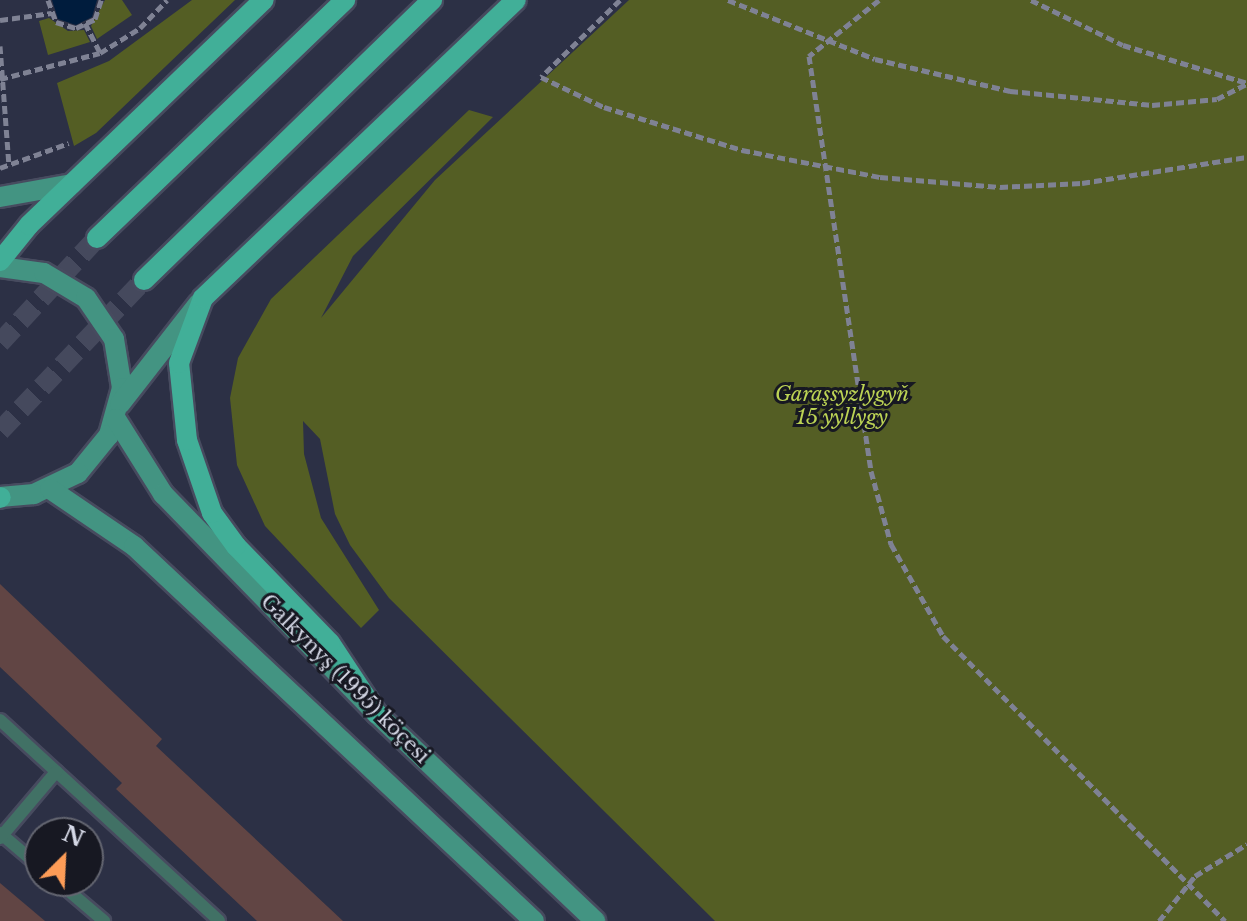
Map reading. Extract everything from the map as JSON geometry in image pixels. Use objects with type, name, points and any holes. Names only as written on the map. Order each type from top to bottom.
[{"type":"main road","points":[[0,261],[72,184],[264,0]]},
{"type":"main road","points":[[97,238],[345,0]]},
{"type":"main road","points":[[144,280],[432,0]]},
{"type":"main road","points":[[0,497],[50,489],[90,462],[118,412],[203,298],[516,0]]},
{"type":"main road","points":[[0,197],[72,184]]},
{"type":"main road","points":[[0,267],[44,273],[97,310],[119,355],[118,412]]},
{"type":"main road","points":[[203,298],[179,363],[198,481],[236,546],[330,643],[377,714]]},
{"type":"main road","name":"Galkynyş (1995) köçesi","points":[[118,412],[163,494],[377,714],[595,921]]},
{"type":"main road","points":[[50,489],[134,546],[534,921]]},
{"type":"lane","points":[[0,720],[219,921]]},
{"type":"lane","points":[[24,854],[1,835],[56,772]]},
{"type":"lane","points":[[76,897],[104,921]]},
{"type":"path","points":[[48,0],[56,22],[76,28],[95,19],[101,0]]},
{"type":"path","points":[[620,0],[541,77],[649,123],[827,169],[1000,187],[1082,183],[1247,157]]},
{"type":"path","points":[[728,0],[826,42],[966,83],[1105,103],[1207,101],[1247,84]]},
{"type":"path","points":[[879,0],[809,56],[871,471],[904,575],[961,656],[1225,921]]},
{"type":"path","points":[[1031,0],[1123,45],[1247,84]]},
{"type":"path","points":[[1,79],[100,53],[163,1]]},
{"type":"path","points":[[0,20],[52,13]]},
{"type":"path","points":[[85,23],[100,53]]},
{"type":"path","points":[[0,46],[9,166]]},
{"type":"path","points":[[0,168],[69,143]]},
{"type":"path","points":[[1159,921],[1188,884],[1247,844]]},
{"type":"green space","points":[[105,0],[122,0],[132,15],[97,39],[91,26]]},
{"type":"green space","points":[[192,0],[235,0],[96,133],[74,146],[57,83],[109,61]]},
{"type":"green space","name":"Garaşsyzlygyň 15 ýyllygy","points":[[629,0],[1247,0],[1247,921],[715,921],[389,598],[350,545],[335,514],[320,439],[303,421],[304,454],[321,518],[379,610],[361,628],[265,526],[237,465],[230,398],[238,358],[271,299],[469,110],[493,117],[353,256],[321,318],[435,180]]},
{"type":"green space","points":[[49,18],[68,31],[84,30],[90,42],[48,55],[39,21]]},
{"type":"water","points":[[52,0],[97,0],[92,17],[76,25],[58,19]]},
{"type":"building","points":[[0,584],[162,739],[156,746],[343,921],[257,921],[116,789],[122,783],[0,667]]},
{"type":"building","points":[[0,883],[45,921],[0,921]]},
{"type":"tunnel","points":[[0,343],[97,238]]},
{"type":"tunnel","points":[[0,431],[144,280]]}]
